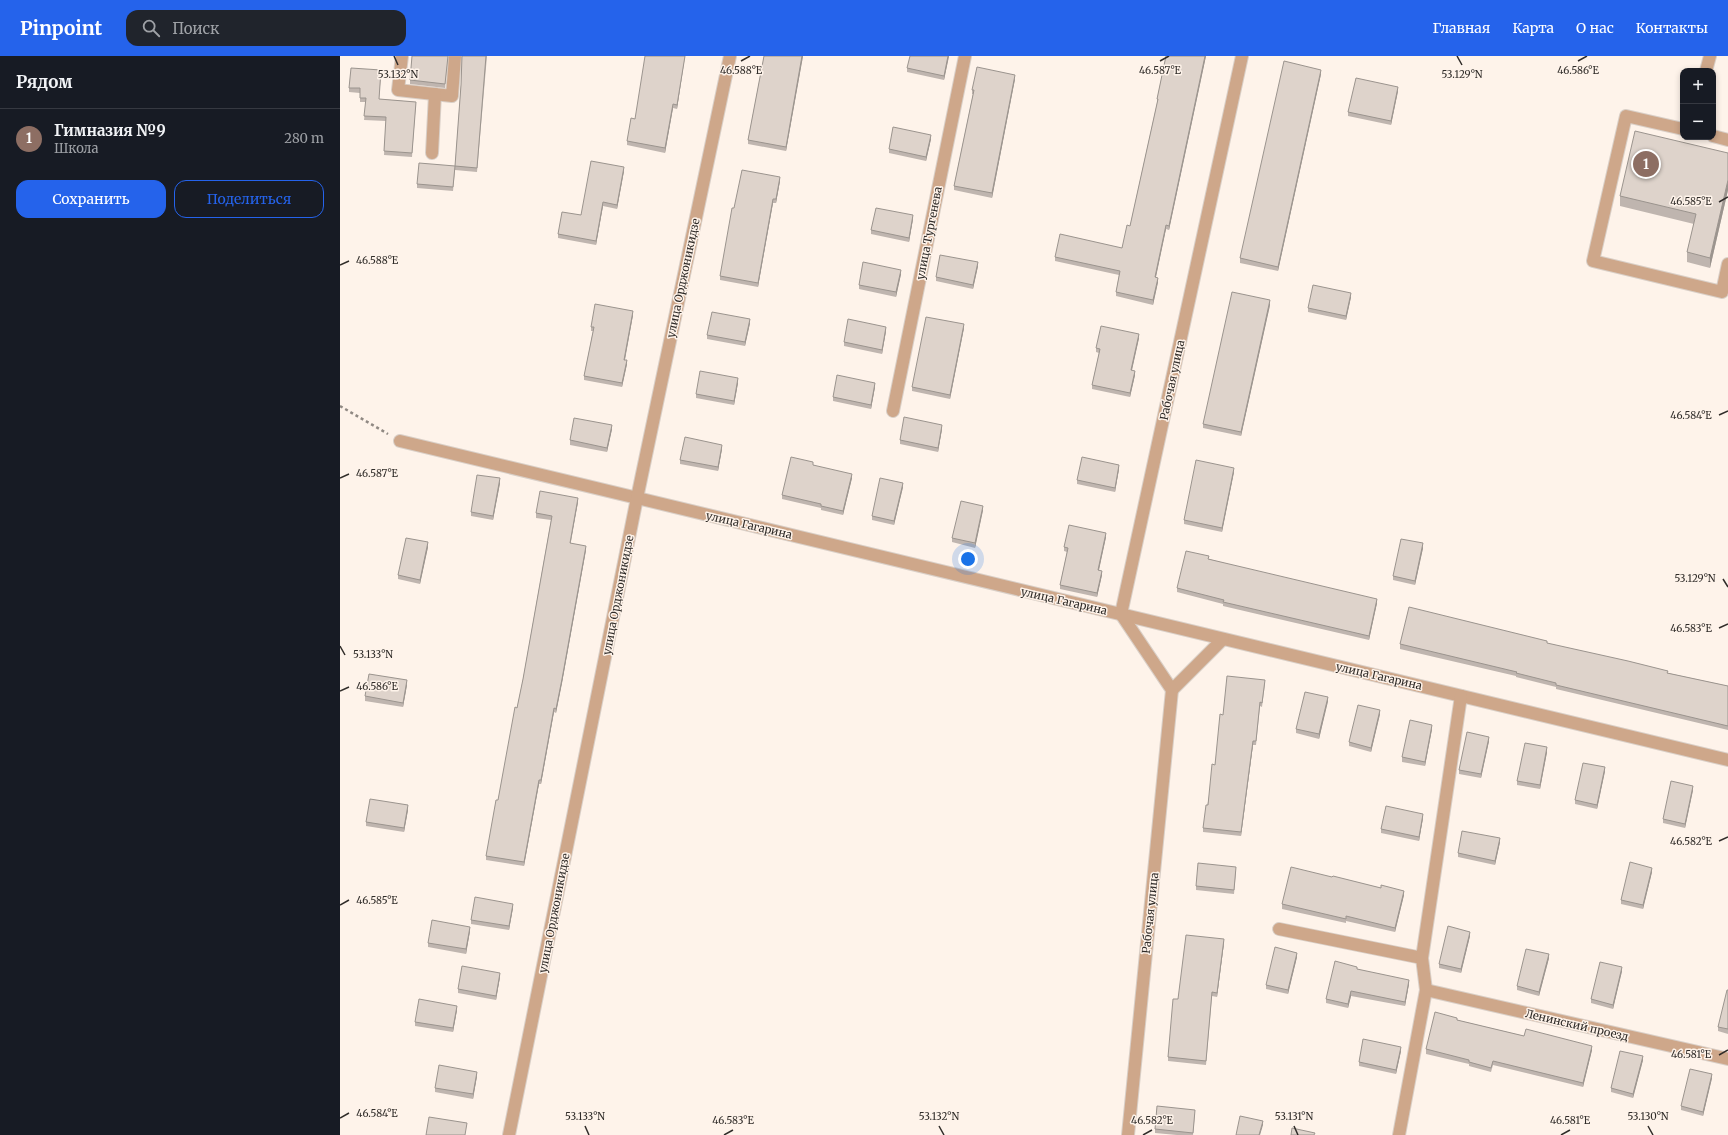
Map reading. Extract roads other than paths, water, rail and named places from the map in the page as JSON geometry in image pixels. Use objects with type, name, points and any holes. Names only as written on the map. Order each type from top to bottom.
[{"type":"street","points":[[402,56],[398,90],[452,96],[455,56]]},
{"type":"street","name":"улица Орджоникидзе","points":[[509,1135],[637,498],[730,56]]},
{"type":"street","name":"улица Тургенева","points":[[893,411],[965,56]]},
{"type":"street","name":"Рабочая улица","points":[[1121,614],[1242,56]]},
{"type":"street","points":[[1707,68],[1710,56]]},
{"type":"street","points":[[432,153],[435,94]]},
{"type":"street","points":[[1680,128],[1626,116],[1593,261],[1722,292],[1728,264]]},
{"type":"street","points":[[1716,137],[1728,140]]},
{"type":"street","name":"улица Гагарина","points":[[400,442],[1728,760]]},
{"type":"street","points":[[1121,614],[1172,690],[1223,639]]},
{"type":"street","name":"Рабочая улица","points":[[1128,1135],[1172,690]]},
{"type":"street","points":[[1399,1135],[1426,990],[1422,958],[1461,696]]},
{"type":"street","points":[[1279,929],[1422,958]]},
{"type":"street","name":"Ленинский проезд","points":[[1426,990],[1728,1059]]},
{"type":"place","name":"Гимназия №9","points":[[1646,164]]}]
